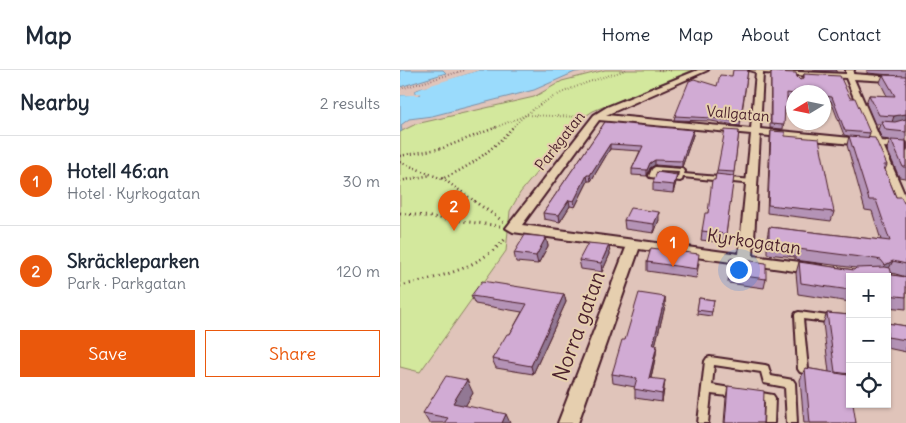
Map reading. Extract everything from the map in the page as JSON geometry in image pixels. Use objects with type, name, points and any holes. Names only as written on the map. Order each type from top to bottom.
[{"type":"street","name":"Parkgatan","points":[[513,228],[597,117],[610,109],[704,70]]},
{"type":"street","points":[[753,70],[799,76],[850,73],[906,80]]},
{"type":"street","points":[[746,260],[760,70]]},
{"type":"street","points":[[850,73],[874,127],[877,142],[906,212]]},
{"type":"street","name":"Vallgatan","points":[[597,117],[906,146]]},
{"type":"street","name":"Kyrkogatan","points":[[513,228],[833,272]]},
{"type":"street","name":"Norra gatan","points":[[568,423],[634,244]]},
{"type":"lane","points":[[655,169],[682,171],[681,175],[680,179],[652,176],[655,169]]},
{"type":"lane","points":[[681,175],[752,182]]},
{"type":"lane","points":[[803,369],[799,315],[846,321]]},
{"type":"lane","points":[[703,423],[710,361],[765,369],[767,380],[790,383],[792,423]]},
{"type":"lane","points":[[707,389],[770,398],[770,423]]},
{"type":"path","points":[[400,89],[465,70]]},
{"type":"path","points":[[400,156],[443,148],[526,114],[576,85],[626,70]]},
{"type":"path","points":[[400,181],[424,175],[442,178],[478,161],[492,150],[526,114],[597,117]]},
{"type":"path","points":[[400,162],[442,178],[513,228]]},
{"type":"path","points":[[400,214],[513,228]]},
{"type":"path","points":[[400,286],[472,265],[499,248],[513,228]]},
{"type":"green space","points":[[605,70],[693,70],[593,111],[578,121],[520,193],[510,211],[506,251],[420,372],[400,367],[400,132],[416,124],[534,97],[562,81]]},
{"type":"water","points":[[400,70],[443,70],[446,73],[400,87]]},
{"type":"water","points":[[480,70],[589,70],[575,72],[534,90],[432,116],[409,119],[401,125],[402,131],[400,132],[400,95],[421,94],[416,94],[414,91],[433,83]]},
{"type":"pier","points":[[470,70],[480,70],[414,91],[415,93],[422,93],[418,95],[400,95],[400,93],[412,92],[417,87],[432,81]]},
{"type":"building","points":[[733,70],[748,70],[740,122],[675,116],[689,81],[694,79],[717,86],[720,75],[732,76]]},
{"type":"building","points":[[771,72],[796,73],[800,80],[804,78],[804,74],[840,76],[850,98],[855,98],[870,133],[845,131],[831,97],[831,85],[786,85],[784,125],[771,124]]},
{"type":"building","points":[[883,75],[906,76],[906,114],[894,116],[879,115],[869,95],[895,96]]},
{"type":"building","points":[[906,119],[906,132],[886,130],[881,121],[895,122]]},
{"type":"building","points":[[605,122],[693,130],[682,161],[655,160],[650,163],[647,170],[632,169],[643,146],[610,144],[590,175],[587,175],[574,201],[569,200],[559,215],[543,213]]},
{"type":"building","points":[[725,130],[739,131],[734,172],[717,171]]},
{"type":"building","points":[[771,131],[785,132],[785,136],[819,139],[834,212],[768,205]]},
{"type":"building","points":[[849,136],[875,138],[887,165],[883,165],[896,197],[901,197],[906,204],[906,264],[893,261],[885,265],[881,260],[876,259],[798,249],[798,246],[769,243],[769,227],[890,241],[876,200],[869,200]]},
{"type":"building","points":[[891,140],[906,141],[906,167],[903,167]]},
{"type":"building","points":[[657,172],[677,175],[674,185],[653,183]]},
{"type":"building","points":[[716,174],[734,176],[726,234],[702,231],[705,213],[708,213],[712,180],[715,180]]},
{"type":"building","points":[[630,208],[659,212],[654,224],[624,220]]},
{"type":"building","points":[[525,235],[546,237],[536,256],[514,253]]},
{"type":"building","points":[[588,243],[609,245],[601,263],[579,260]]},
{"type":"building","points":[[651,248],[699,254],[697,269],[647,262]]},
{"type":"building","points":[[730,258],[766,263],[766,279],[729,274]]},
{"type":"building","points":[[799,262],[854,270],[856,268],[885,267],[890,268],[892,275],[906,277],[906,297],[891,295],[891,273],[846,273],[846,289],[801,283]]},
{"type":"building","points":[[482,281],[564,294],[531,366],[492,359],[507,334],[510,334],[527,304],[471,296]]},
{"type":"building","points":[[639,293],[665,297],[653,345],[657,345],[649,378],[665,380],[662,394],[634,389],[637,378],[612,374],[622,340],[625,340]]},
{"type":"building","points":[[699,298],[714,300],[712,312],[697,310]]},
{"type":"building","points":[[827,313],[846,315],[846,373],[835,372]]},
{"type":"building","points":[[891,324],[906,326],[906,340],[891,338]]},
{"type":"building","points":[[805,368],[846,375],[846,408],[854,408],[856,423],[810,423]]},
{"type":"building","points":[[446,376],[467,380],[453,403],[506,414],[502,423],[444,423],[448,418],[423,413]]},
{"type":"building","points":[[728,386],[764,391],[763,423],[725,423]]},
{"type":"place","name":"Skräckleparken","points":[[454,231]]},
{"type":"place","name":"Hotell 46:an","points":[[673,267]]}]
